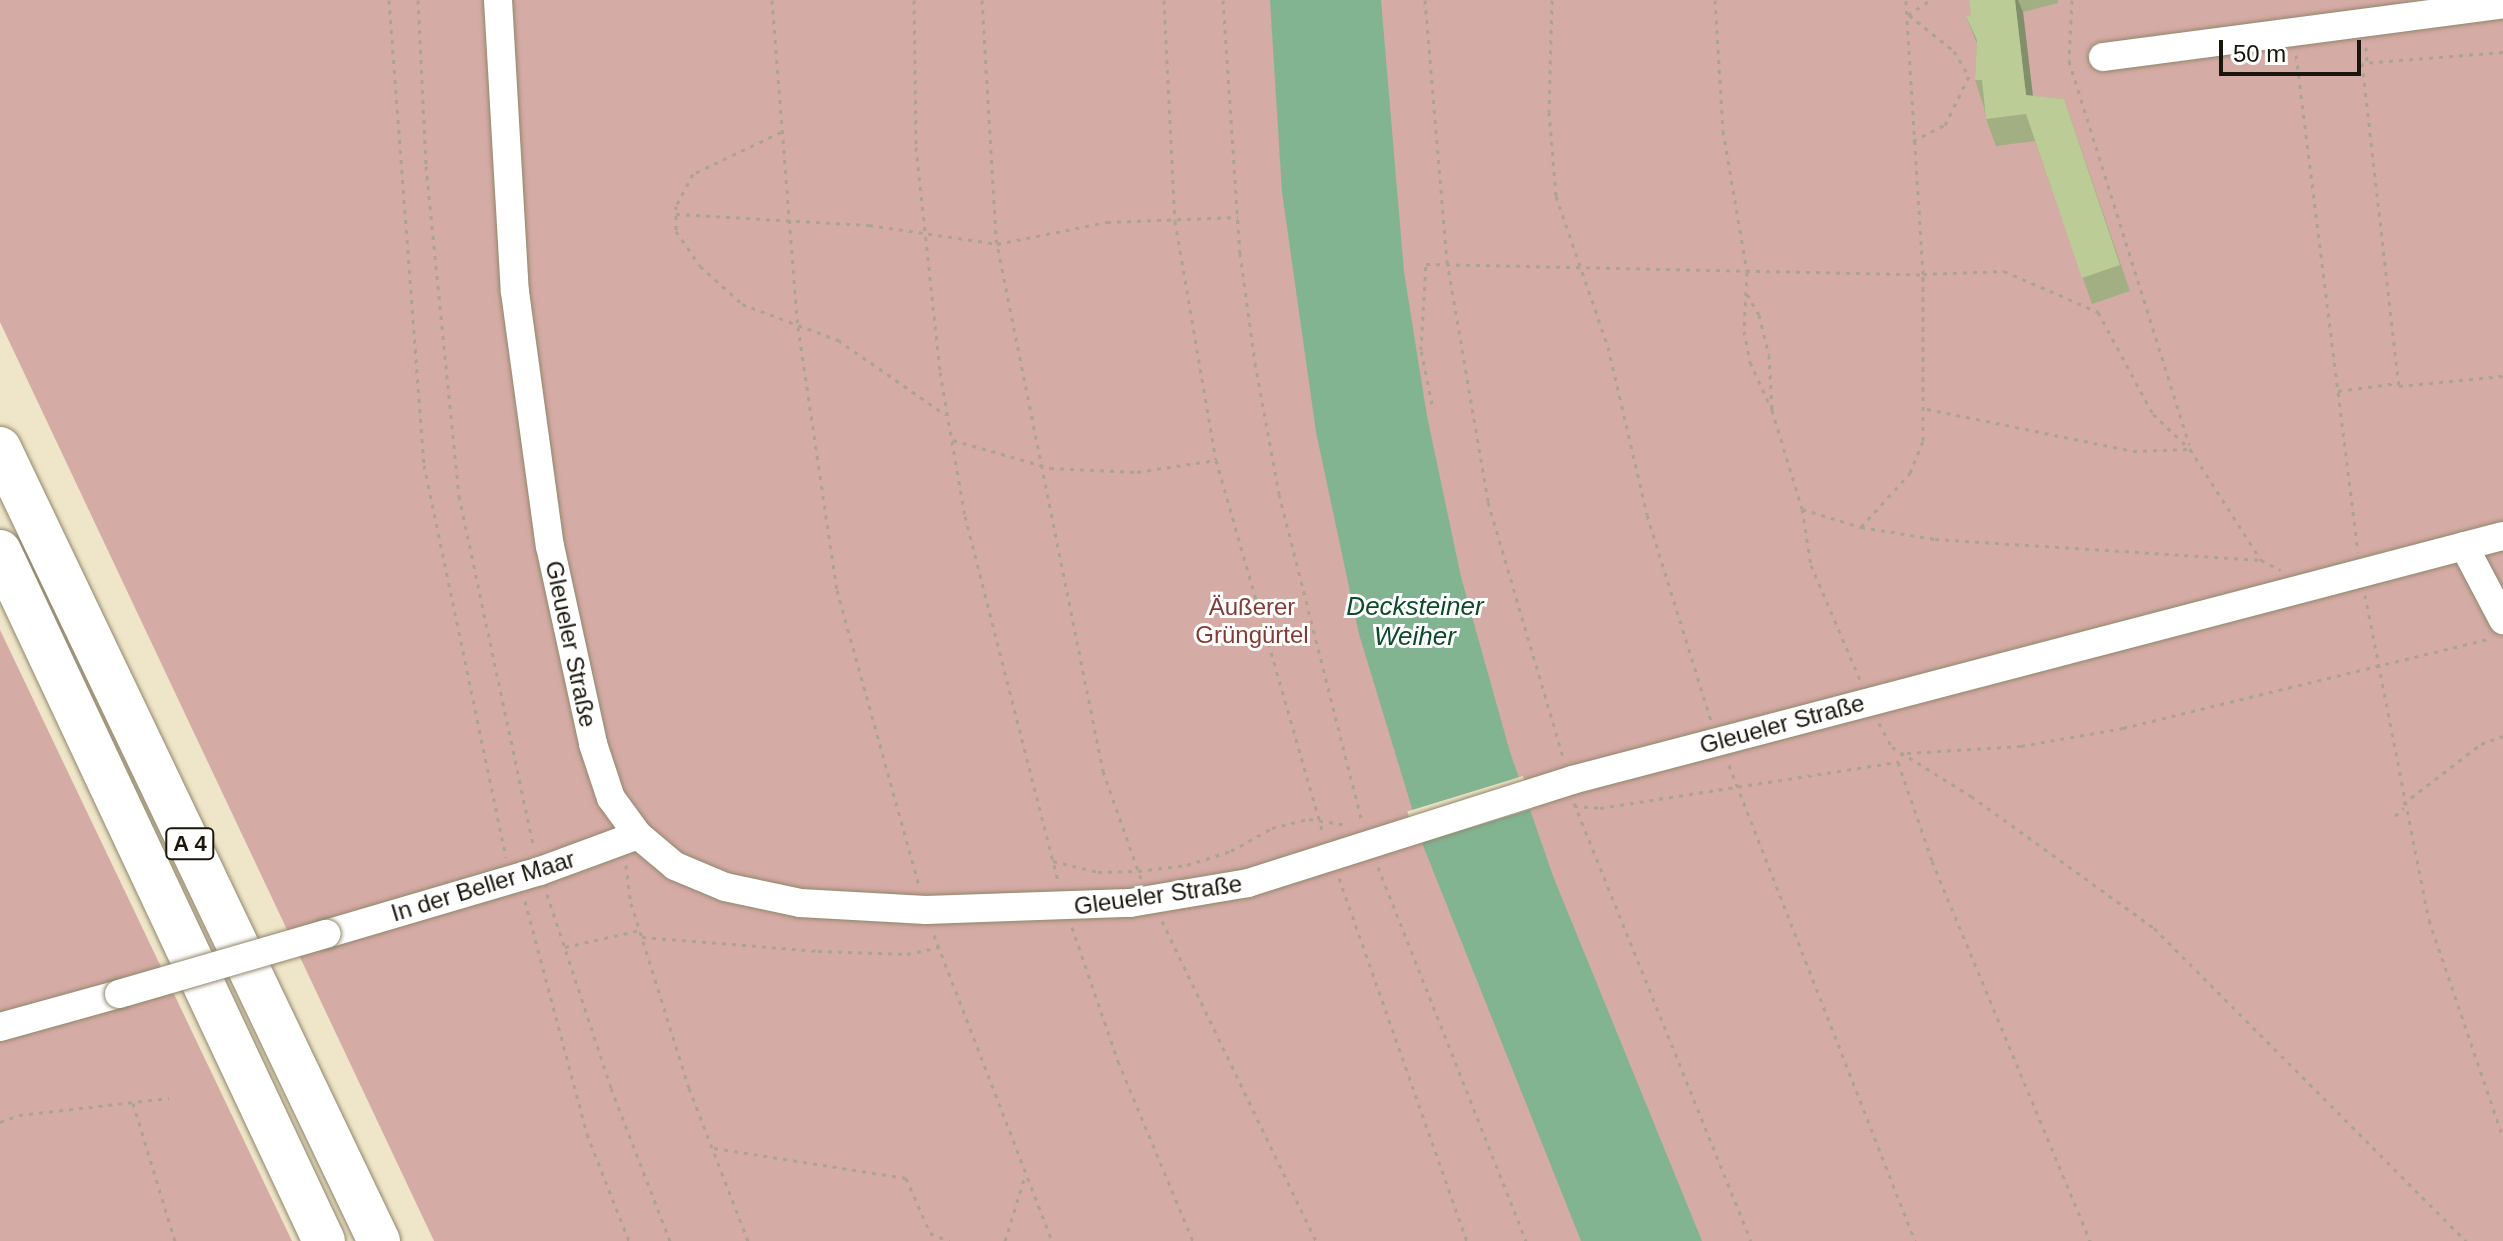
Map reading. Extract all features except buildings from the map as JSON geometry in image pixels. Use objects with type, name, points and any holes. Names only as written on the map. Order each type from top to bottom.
[{"type":"highway","name":"A 4","points":[[0,448],[379,1241]]},
{"type":"highway","name":"A 4","points":[[0,551],[324,1241]]},
{"type":"street","name":"Gleueler Straße","points":[[498,0],[515,292],[550,546],[593,744],[611,798],[629,838],[675,866],[725,887],[800,903],[926,910],[1066,908],[1150,900],[1248,883],[1331,856],[1384,847],[1563,782],[2503,536]]},
{"type":"street","points":[[2103,57],[2503,4]]},
{"type":"street","points":[[2464,546],[2503,620]]},
{"type":"street","name":"In der Beller Maar","points":[[0,1027],[326,934],[528,873],[629,838]]},
{"type":"path","points":[[389,0],[424,465],[503,853],[528,873],[565,948],[611,1088],[670,1241]]},
{"type":"path","points":[[418,0],[426,166],[459,496],[528,873],[587,1134],[629,1241]]},
{"type":"path","points":[[772,0],[798,327],[837,590],[926,910],[1052,1241]]},
{"type":"path","points":[[914,0],[916,147],[948,416],[965,516],[1066,908],[1118,1061],[1193,1241]]},
{"type":"path","points":[[982,0],[997,244],[1103,771],[1150,900],[1316,1241]]},
{"type":"path","points":[[1164,0],[1175,221],[1216,460],[1319,821],[1467,1241]]},
{"type":"path","points":[[1053,861],[1098,872],[1138,871],[1187,865],[1231,851],[1272,828],[1319,821],[1364,829],[1279,494],[1255,363],[1238,217],[1223,0]]},
{"type":"path","points":[[1425,0],[1447,261],[1488,502],[1563,782],[1751,1241]]},
{"type":"path","points":[[1552,0],[1549,112],[1556,196],[1608,347],[1651,529],[1715,732]]},
{"type":"path","points":[[1715,0],[1723,131],[1747,272],[1744,331],[1750,362],[1772,410],[1802,509],[1811,565],[1885,740],[2154,928],[2320,1089],[2466,1241]]},
{"type":"path","points":[[1861,527],[1910,473],[1923,441],[1926,409],[1923,274],[1906,0]]},
{"type":"path","points":[[1908,15],[1930,0]]},
{"type":"path","points":[[2072,0],[2069,61],[2190,449]]},
{"type":"path","points":[[1908,15],[1918,17],[1954,51],[1969,76]]},
{"type":"path","points":[[2365,45],[2367,63]]},
{"type":"path","points":[[2399,383],[2362,63],[2503,52]]},
{"type":"path","points":[[1969,76],[1979,76]]},
{"type":"path","points":[[1913,141],[1945,125],[1969,76]]},
{"type":"path","points":[[781,132],[693,174],[676,214],[676,231],[700,266],[742,304],[838,340],[948,416]]},
{"type":"path","points":[[676,214],[789,223],[869,225],[997,244],[1107,222],[1238,217]]},
{"type":"path","points":[[1432,404],[1419,350],[1426,264],[1447,261],[1747,272],[1923,274],[2004,271],[2098,312],[2153,414],[2190,449],[2261,560],[2306,587]]},
{"type":"path","points":[[1746,293],[1759,315],[1769,355],[1772,410]]},
{"type":"path","points":[[2338,391],[2399,383],[2503,376]]},
{"type":"path","points":[[1926,409],[2133,451],[2190,449]]},
{"type":"path","points":[[952,440],[1041,465],[1137,472],[1216,460]]},
{"type":"path","points":[[1802,509],[1861,527],[1935,539],[2261,560]]},
{"type":"path","points":[[1903,752],[2021,746],[2123,728],[2503,635]]},
{"type":"path","points":[[2395,816],[2403,806],[2481,744],[2503,736]]},
{"type":"path","points":[[1724,752],[1915,1241]]},
{"type":"path","points":[[1903,752],[1898,762],[1932,861],[2090,1241]]},
{"type":"path","points":[[1574,806],[1600,808],[1898,762]]},
{"type":"path","points":[[629,838],[642,937],[712,1148],[748,1241]]},
{"type":"path","points":[[1384,847],[1526,1241]]},
{"type":"path","points":[[565,948],[640,930]]},
{"type":"path","points":[[642,937],[818,951],[907,954],[939,947]]},
{"type":"path","points":[[2320,1089],[2324,1084]]},
{"type":"path","points":[[2319,1099],[2324,1094]]},
{"type":"path","points":[[0,1122],[19,1115],[169,1098]]},
{"type":"path","points":[[133,1103],[175,1241]]},
{"type":"path","points":[[712,1148],[906,1178],[930,1233],[949,1241]]},
{"type":"path","points":[[1005,1241],[1026,1174]]},
{"type":"green space","name":"Äußerer Grüngürtel","points":[[0,0],[2503,0],[2503,1241],[434,1241],[0,322]]},
{"type":"green space","points":[[0,630],[292,1241],[0,1241]]},
{"type":"water","name":"Decksteiner Weiher","points":[[1270,0],[1381,0],[1404,272],[1427,416],[1461,577],[1510,752],[1553,876],[1702,1241],[1581,1241],[1424,848],[1359,634],[1316,432],[1282,192]]},
{"type":"pier","points":[[1523,776],[1533,809],[1417,844],[1407,811]]}]
